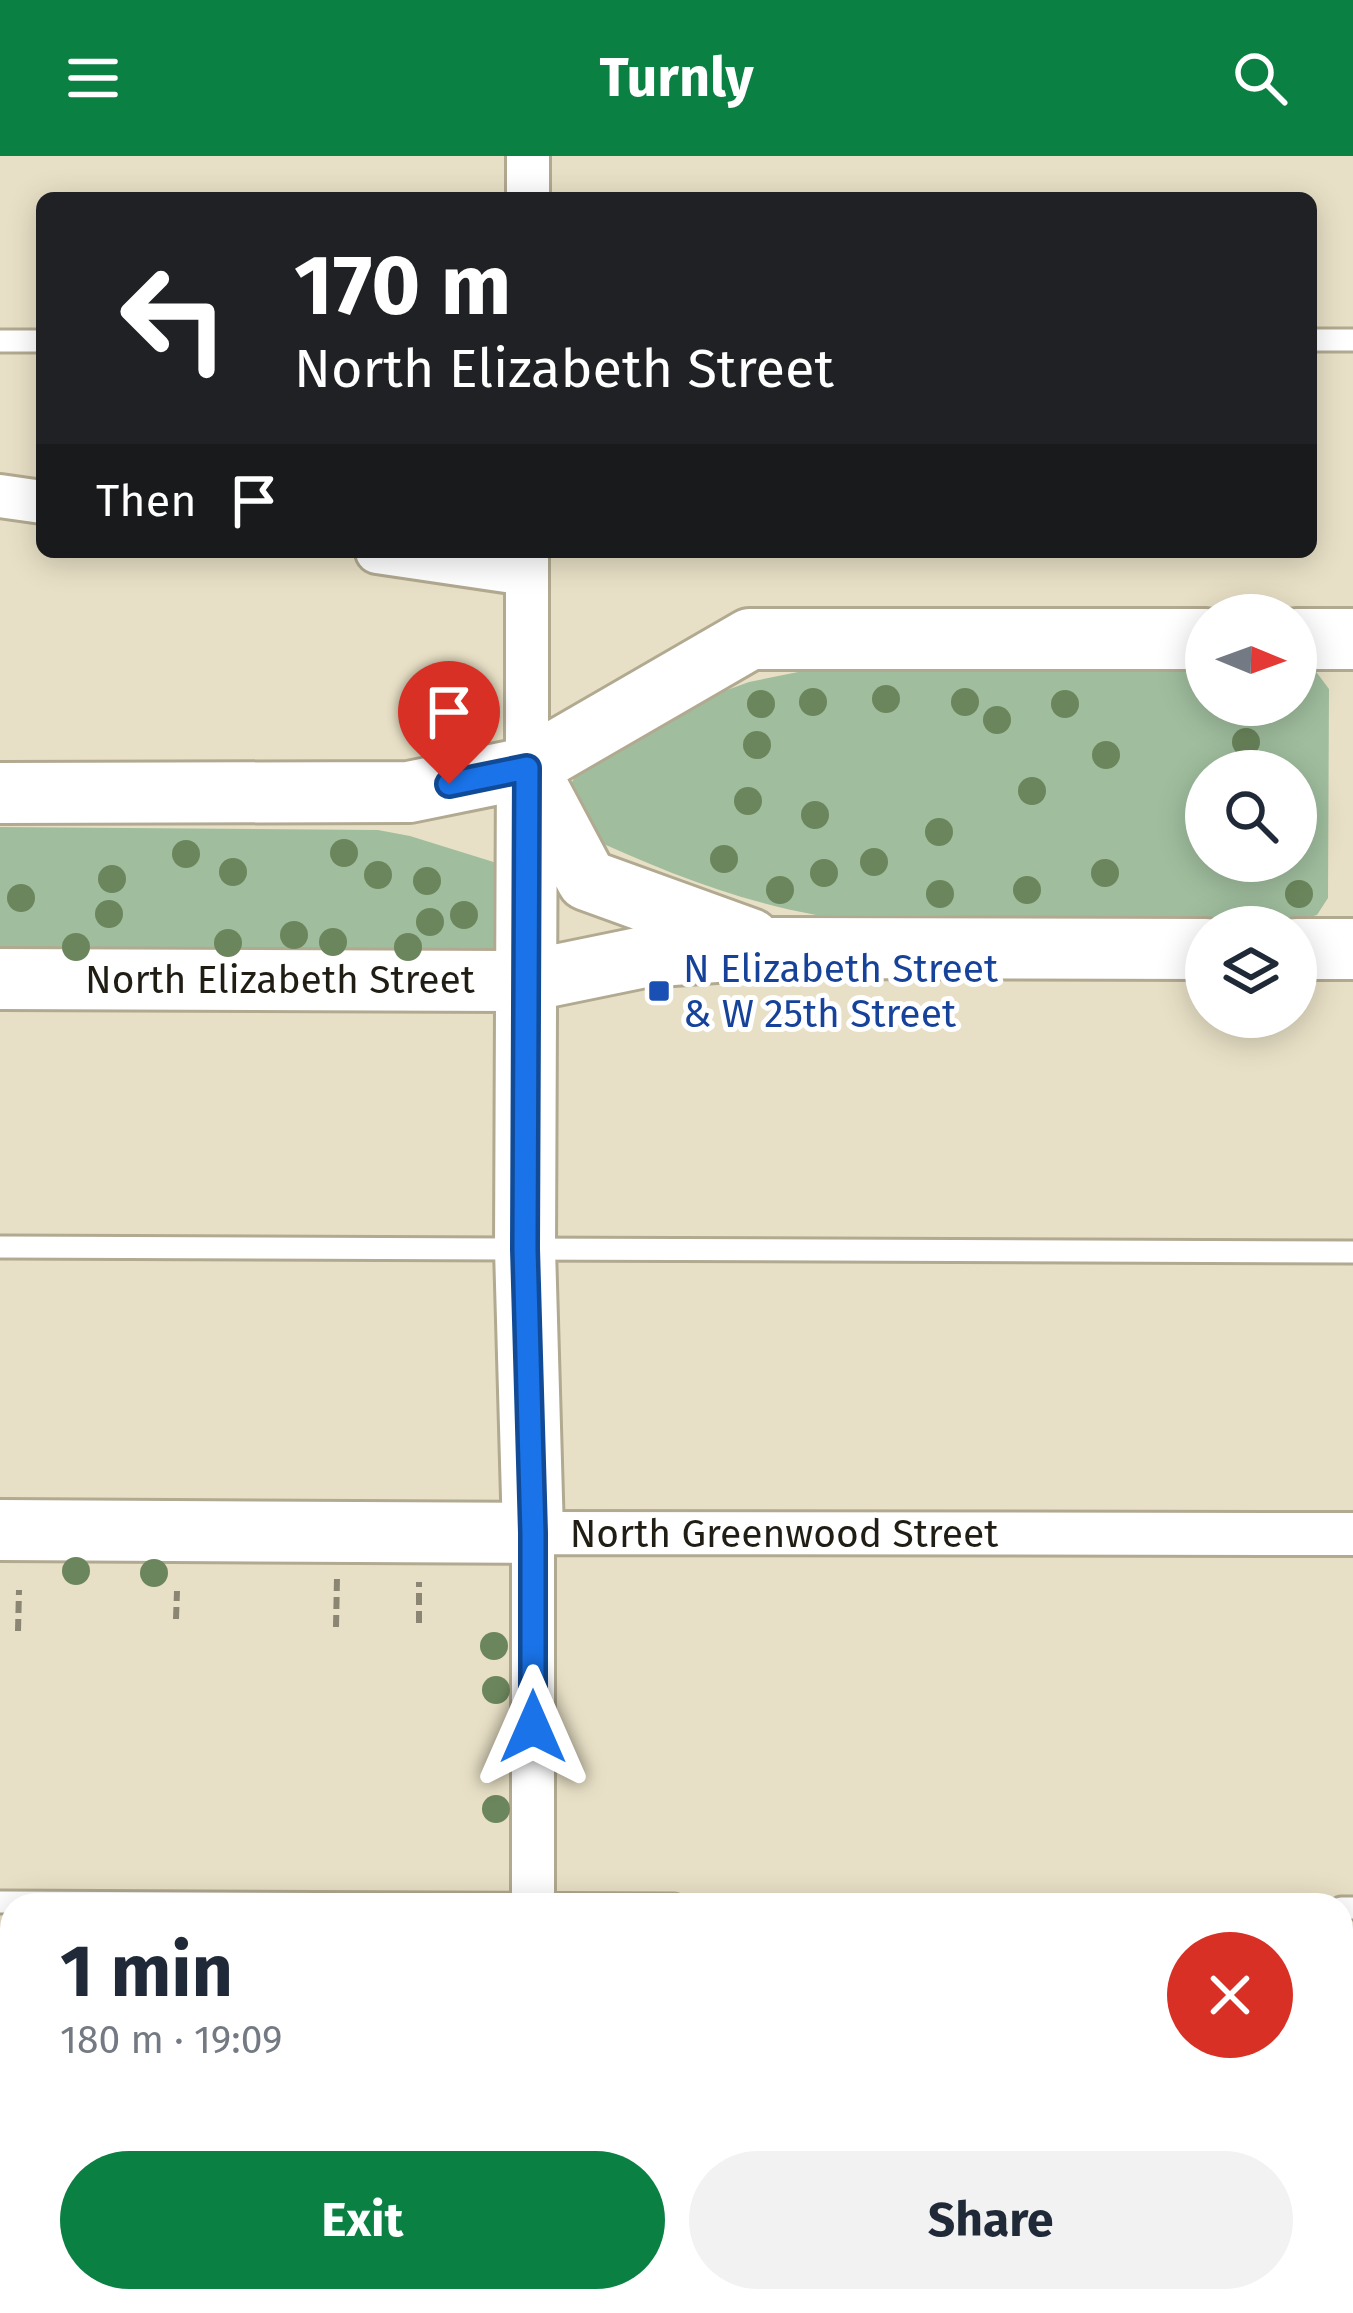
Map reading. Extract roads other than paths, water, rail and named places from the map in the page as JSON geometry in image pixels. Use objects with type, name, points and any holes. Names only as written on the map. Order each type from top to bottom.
[{"type":"main road","points":[[0,794],[410,792],[527,768],[750,639],[1185,639]]},
{"type":"main road","points":[[1317,639],[1353,639]]},
{"type":"main road","points":[[527,768],[587,880],[773,948]]},
{"type":"main road","points":[[527,768],[525,1249],[533,1533]]},
{"type":"main road","name":"North Elizabeth Street","points":[[0,979],[527,981],[644,957],[773,948],[1185,949]]},
{"type":"main road","points":[[1317,949],[1353,950]]},
{"type":"main road","name":"North Greenwood Street","points":[[0,1530],[533,1533]]},
{"type":"street","points":[[528,156],[528,192]]},
{"type":"street","points":[[0,496],[36,501]]},
{"type":"street","points":[[458,558],[526,563],[527,768]]},
{"type":"street","points":[[533,1533],[533,1893]]},
{"type":"street","name":"North Greenwood Street","points":[[533,1533],[1353,1534]]},
{"type":"lane","points":[[1317,340],[1353,340]]},
{"type":"lane","points":[[0,341],[36,341]]},
{"type":"lane","points":[[0,1247],[1353,1252]]},
{"type":"place","name":"N Elizabeth Street & W 25th Street","points":[[659,991]]}]
